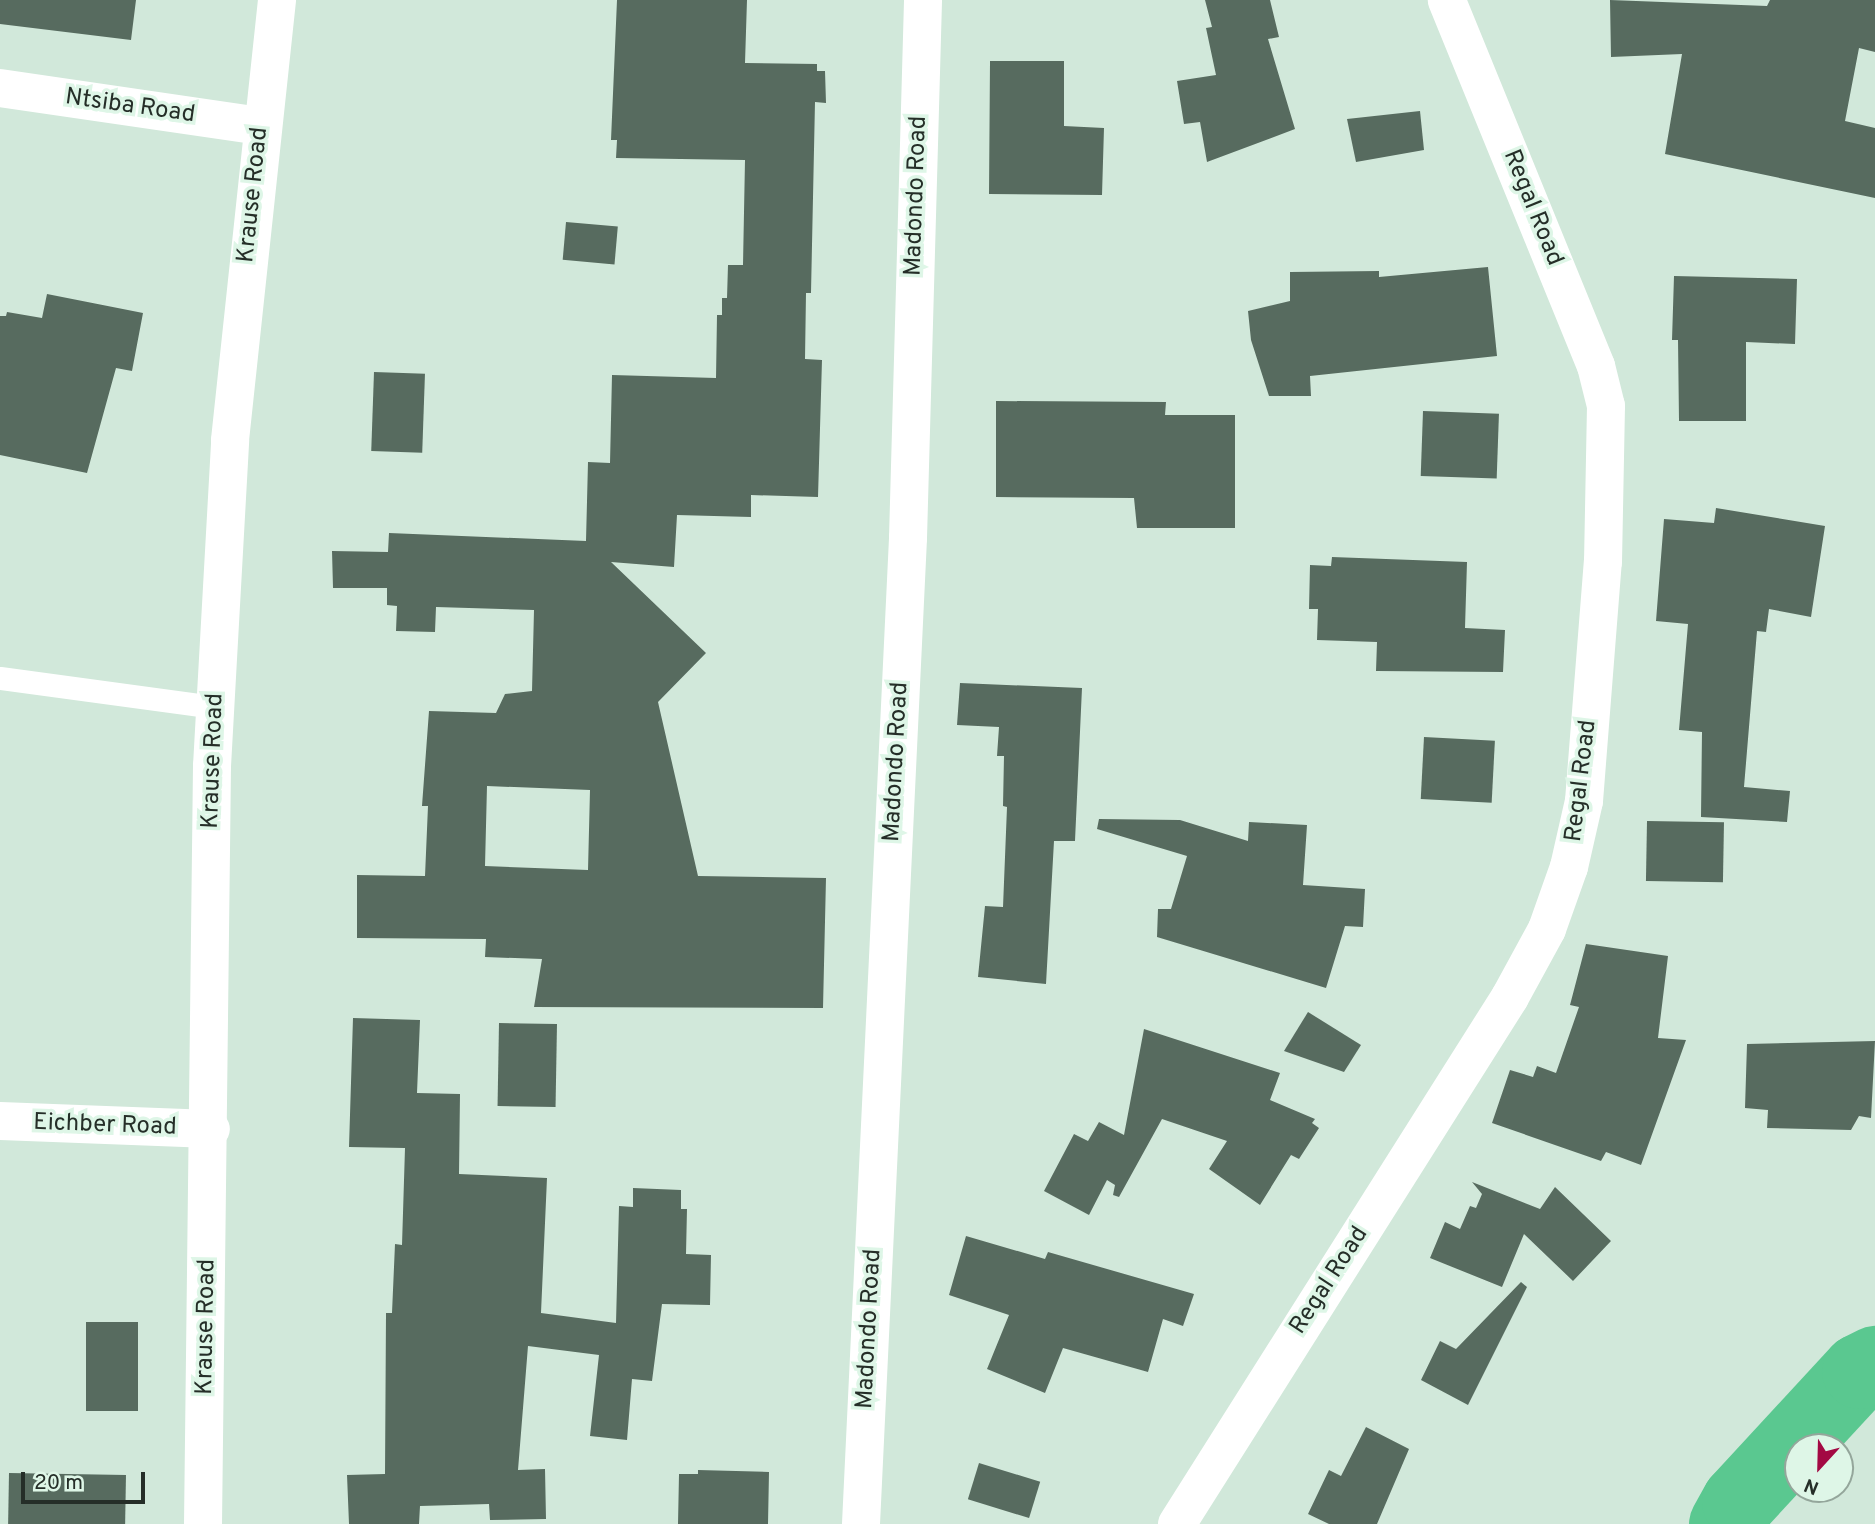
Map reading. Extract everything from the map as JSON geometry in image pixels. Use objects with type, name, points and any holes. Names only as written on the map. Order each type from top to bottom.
[{"type":"street","name":"Krause Road","points":[[203,1524],[211,1129],[215,707],[230,440],[261,127],[277,0]]},
{"type":"street","name":"Madondo Road","points":[[861,1524],[908,538],[923,0]]},
{"type":"street","name":"Regal Road","points":[[1177,1524],[1510,997],[1547,929],[1569,867],[1584,802],[1603,562],[1606,406],[1596,366],[1447,0]]},
{"type":"street","name":"Ntsiba Road","points":[[0,88],[261,127]]},
{"type":"street","name":"Eichber Road","points":[[0,1121],[211,1129]]},
{"type":"lane","points":[[0,678],[215,707]]},
{"type":"building","points":[[0,0],[136,0],[131,40],[0,24]]},
{"type":"building","points":[[617,0],[747,0],[745,63],[817,64],[817,71],[825,71],[826,103],[815,102],[811,293],[806,293],[805,359],[822,360],[818,497],[751,495],[751,517],[677,515],[674,567],[611,562],[706,653],[658,702],[698,876],[826,878],[823,1008],[534,1007],[542,959],[485,957],[486,939],[357,938],[357,875],[425,876],[428,806],[422,806],[429,711],[496,713],[505,694],[532,691],[534,610],[436,607],[435,632],[396,631],[397,606],[387,605],[387,588],[333,588],[332,551],[388,552],[389,533],[586,541],[588,462],[610,463],[612,375],[716,378],[717,315],[722,315],[722,298],[727,298],[728,265],[743,265],[745,160],[616,158],[617,140],[611,140]],"holes":[[[487,786],[590,790],[588,870],[485,866]]]},
{"type":"building","points":[[1205,0],[1270,0],[1279,37],[1268,39],[1295,129],[1207,162],[1200,122],[1184,124],[1177,81],[1216,75],[1206,28],[1212,27]]},
{"type":"building","points":[[1610,0],[1767,6],[1770,0],[1875,0],[1875,52],[1859,48],[1845,121],[1875,128],[1875,198],[1665,154],[1682,54],[1611,57]]},
{"type":"building","points":[[990,61],[1064,61],[1064,126],[1104,128],[1102,195],[989,194]]},
{"type":"building","points":[[1420,111],[1424,150],[1356,162],[1347,119]]},
{"type":"building","points":[[566,222],[618,227],[614,264],[563,260]]},
{"type":"building","points":[[1488,267],[1497,356],[1310,376],[1311,396],[1269,396],[1251,340],[1248,311],[1290,301],[1290,272],[1379,271],[1379,277]]},
{"type":"building","points":[[1674,276],[1797,279],[1795,344],[1746,342],[1746,421],[1679,421],[1678,340],[1672,340]]},
{"type":"building","points":[[47,294],[143,313],[132,371],[116,368],[87,473],[0,455],[0,316],[6,316],[7,312],[42,318]]},
{"type":"building","points":[[374,372],[425,374],[422,453],[371,451]]},
{"type":"building","points":[[996,401],[1166,402],[1165,415],[1235,415],[1235,528],[1137,528],[1134,498],[996,497]]},
{"type":"building","points":[[1423,411],[1499,414],[1497,479],[1421,476]]},
{"type":"building","points":[[1716,508],[1825,526],[1811,617],[1769,609],[1766,632],[1757,631],[1744,787],[1790,791],[1787,822],[1701,817],[1702,732],[1679,730],[1688,624],[1656,621],[1664,519],[1714,523]]},
{"type":"building","points":[[1332,557],[1467,562],[1465,628],[1505,630],[1503,672],[1376,671],[1377,642],[1317,640],[1318,609],[1309,609],[1310,565],[1331,566]]},
{"type":"building","points":[[960,683],[1082,688],[1075,841],[1054,841],[1046,984],[978,977],[985,906],[1003,907],[1007,807],[1003,806],[1004,756],[997,756],[999,727],[957,725]]},
{"type":"building","points":[[1424,737],[1495,741],[1492,803],[1421,799]]},
{"type":"building","points":[[1099,819],[1180,820],[1248,841],[1249,822],[1307,825],[1303,885],[1365,889],[1363,927],[1345,926],[1326,988],[1157,937],[1158,909],[1171,909],[1187,856],[1097,829]]},
{"type":"building","points":[[1647,821],[1724,822],[1723,882],[1646,881]]},
{"type":"building","points":[[1586,944],[1668,956],[1658,1038],[1686,1040],[1641,1165],[1606,1152],[1601,1161],[1492,1123],[1510,1070],[1533,1077],[1537,1066],[1556,1073],[1579,1007],[1570,1005]]},
{"type":"building","points":[[1308,1012],[1361,1045],[1344,1072],[1284,1051]]},
{"type":"building","points":[[353,1018],[420,1020],[417,1093],[460,1094],[459,1174],[547,1178],[541,1313],[616,1323],[619,1206],[633,1207],[633,1188],[681,1190],[681,1209],[687,1209],[686,1254],[711,1255],[710,1305],[662,1304],[652,1381],[632,1379],[627,1440],[590,1436],[599,1355],[528,1346],[518,1470],[545,1469],[546,1519],[490,1520],[489,1504],[420,1506],[419,1524],[349,1524],[347,1475],[385,1474],[386,1313],[392,1313],[395,1244],[402,1245],[405,1148],[349,1147]]},
{"type":"building","points":[[499,1023],[557,1024],[556,1107],[498,1106]]},
{"type":"building","points":[[1144,1029],[1280,1073],[1270,1100],[1315,1119],[1312,1123],[1319,1128],[1299,1159],[1291,1155],[1260,1205],[1209,1169],[1227,1141],[1162,1119],[1119,1197],[1113,1195],[1115,1185],[1107,1180],[1089,1215],[1044,1191],[1074,1134],[1088,1141],[1099,1122],[1124,1135]]},
{"type":"building","points":[[1875,1041],[1871,1118],[1859,1116],[1851,1130],[1767,1128],[1768,1110],[1745,1108],[1747,1044]]},
{"type":"building","points":[[1472,1182],[1540,1209],[1555,1187],[1611,1241],[1573,1281],[1524,1234],[1502,1287],[1430,1258],[1445,1222],[1460,1229],[1470,1206],[1476,1208],[1482,1194]]},
{"type":"building","points":[[966,1236],[1045,1259],[1048,1252],[1194,1294],[1183,1326],[1163,1319],[1148,1372],[1063,1348],[1045,1393],[987,1369],[1009,1315],[949,1295]]},
{"type":"building","points":[[1521,1282],[1527,1287],[1468,1405],[1421,1380],[1440,1341],[1456,1349]]},
{"type":"building","points":[[86,1322],[138,1322],[138,1411],[86,1411]]},
{"type":"building","points":[[1366,1427],[1409,1449],[1377,1524],[1329,1524],[1308,1514],[1329,1470],[1341,1476]]},
{"type":"building","points":[[979,1463],[1040,1482],[1029,1518],[968,1499]]},
{"type":"building","points":[[698,1470],[769,1472],[768,1524],[678,1524],[679,1474],[698,1474]]},
{"type":"building","points":[[9,1473],[126,1475],[125,1524],[8,1524]]},
{"type":"waterway","points":[[1726,1524],[1739,1501],[1859,1371],[1875,1363]]}]
